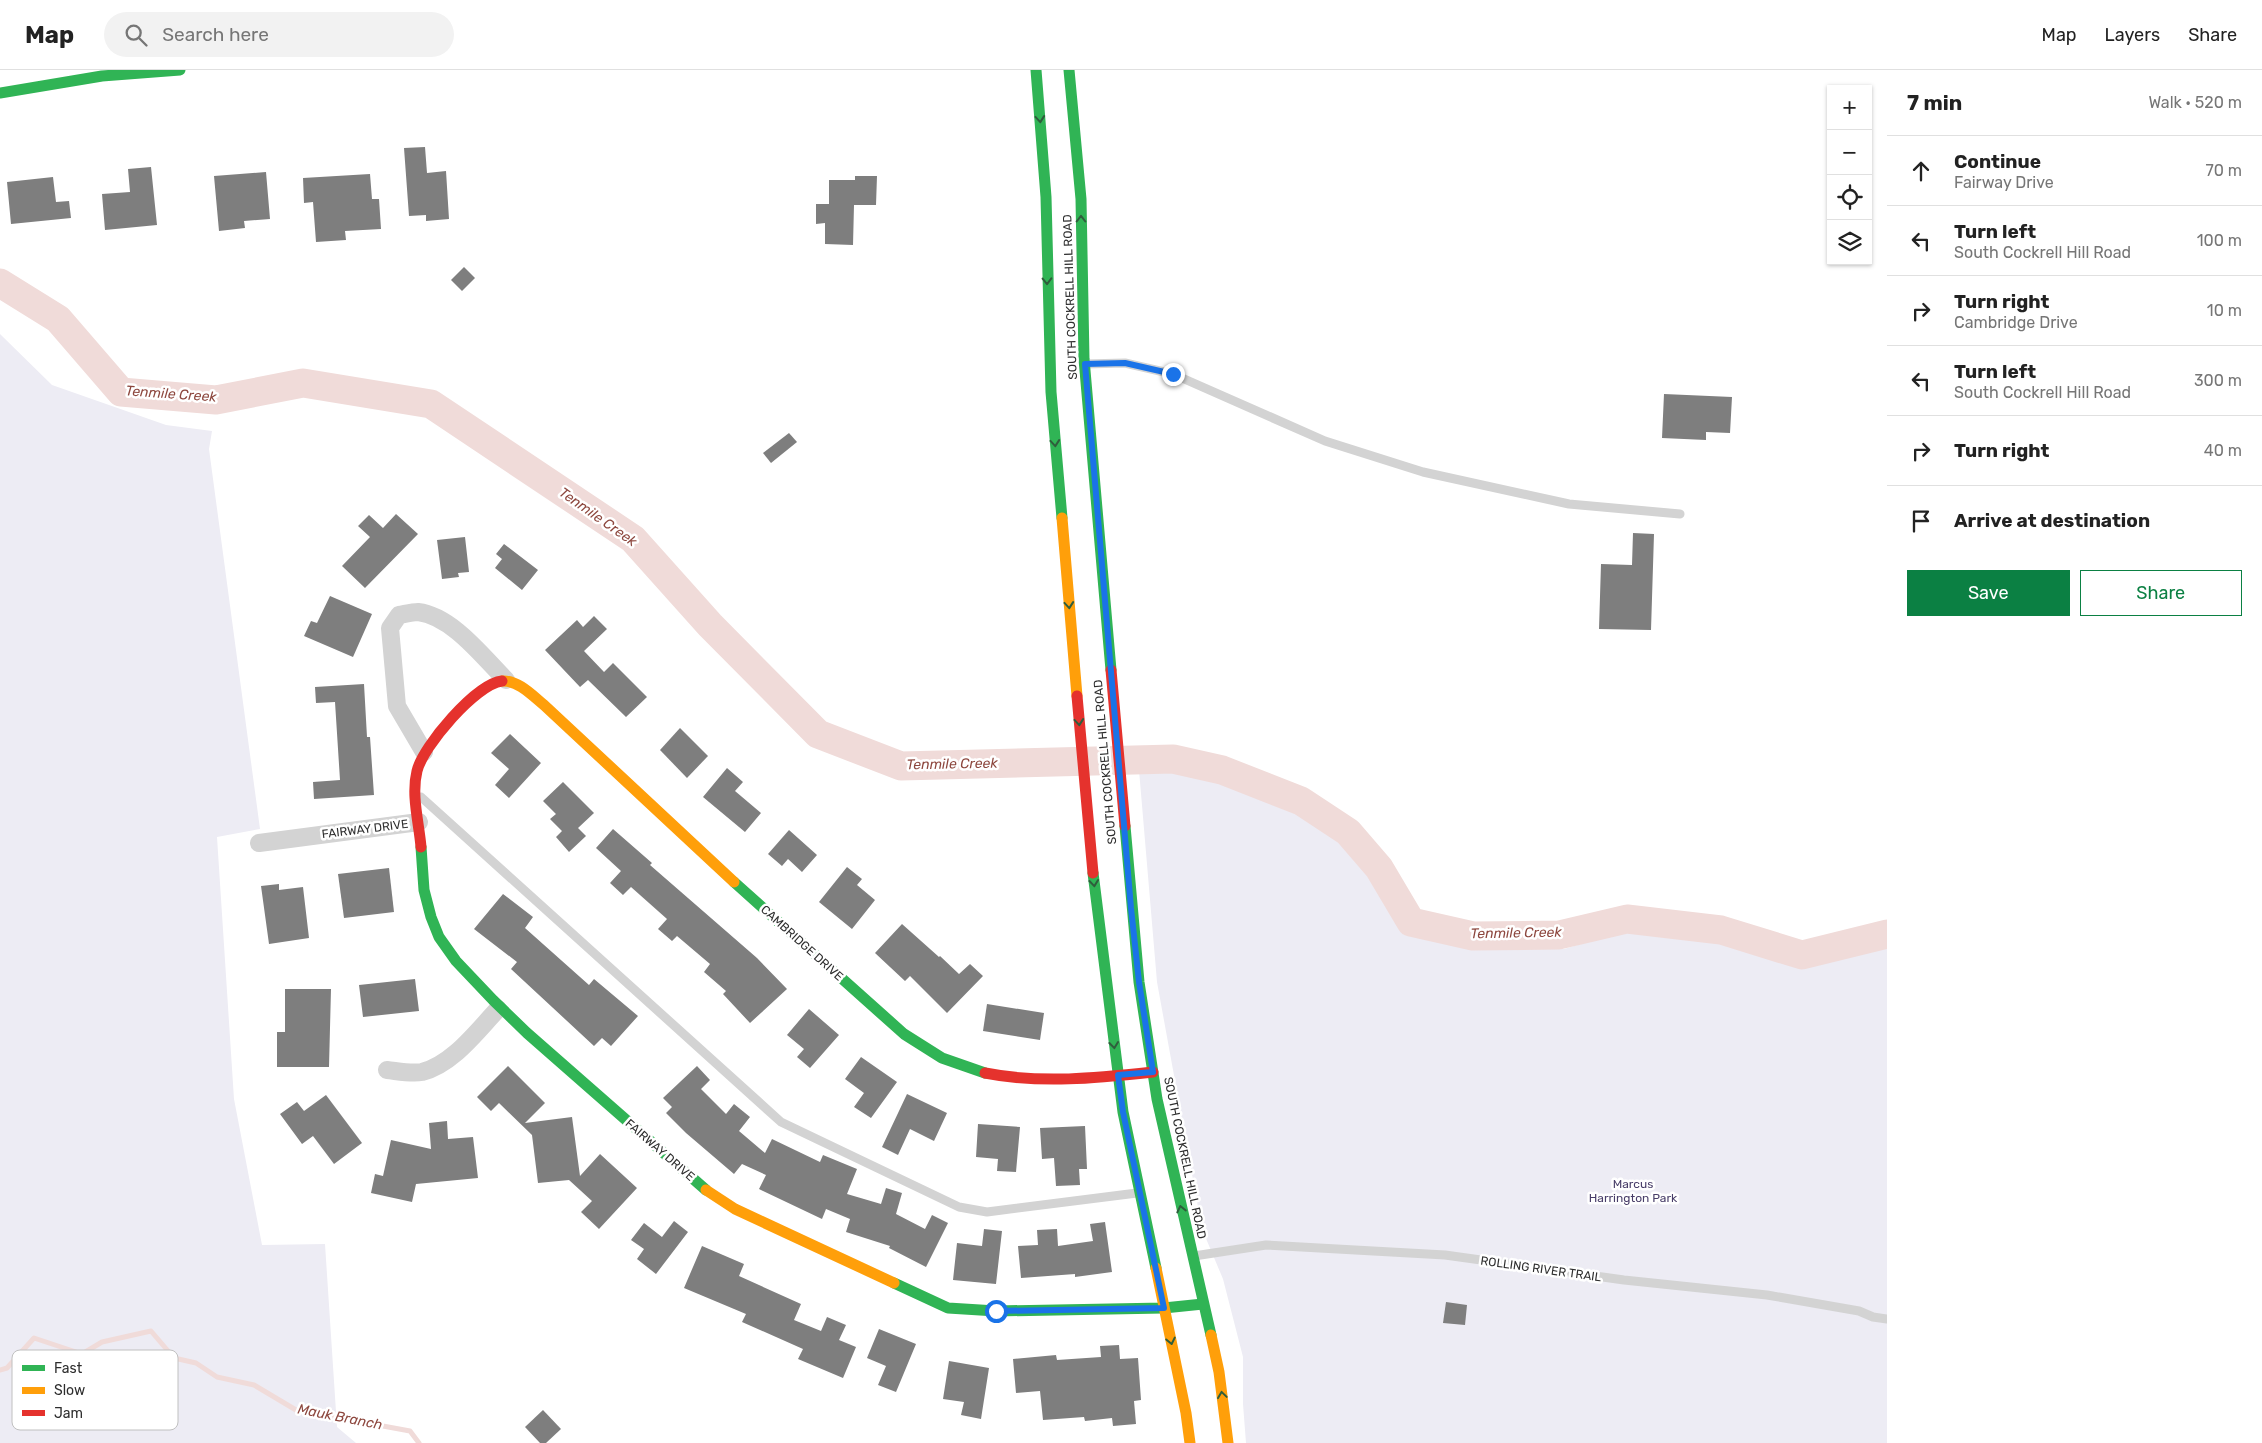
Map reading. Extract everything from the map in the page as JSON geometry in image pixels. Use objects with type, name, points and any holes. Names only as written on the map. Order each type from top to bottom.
[{"type":"main road","points":[[0,93],[102,76],[180,70]]},
{"type":"main road","name":"SOUTH COCKRELL HILL ROAD","points":[[1036,70],[1046,197],[1054,360],[1075,674],[1089,835],[1123,1112],[1140,1192],[1159,1260],[1164,1308],[1190,1443]]},
{"type":"main road","name":"SOUTH COCKRELL HILL ROAD","points":[[1070,70],[1081,199],[1081,361],[1139,982],[1153,1072],[1188,1257],[1203,1304],[1219,1372],[1228,1443]]},
{"type":"main road","points":[[419,822],[414,791],[415,772],[424,752],[479,692],[491,682],[506,680]]},
{"type":"main road","name":"CAMBRIDGE DRIVE","points":[[506,680],[520,687],[569,727],[703,855],[826,963],[859,996],[896,1028],[927,1049],[960,1066],[997,1076],[1040,1081],[1153,1072]]},
{"type":"main road","name":"FAIRWAY DRIVE","points":[[419,822],[421,861],[427,899],[435,929],[449,951],[498,1008],[712,1195],[735,1209],[948,1308],[972,1311],[1164,1308],[1203,1304]]},
{"type":"street","name":"CAMBRIDGE DRIVE","points":[[424,752],[397,706],[390,628],[399,616],[417,612],[435,617],[451,625],[506,680]]},
{"type":"street","name":"FAIRWAY DRIVE","points":[[259,843],[419,822]]},
{"type":"street","points":[[387,1070],[420,1072],[438,1066],[455,1053],[498,1008]]},
{"type":"lane","points":[[1081,361],[1125,363],[1173,374],[1325,441],[1423,472],[1569,504],[1680,514]]},
{"type":"lane","points":[[414,791],[781,1122],[959,1207],[988,1212],[1140,1192]]},
{"type":"lane","name":"ROLLING RIVER TRAIL","points":[[1188,1257],[1266,1245],[1445,1255],[1624,1280],[1767,1295],[1859,1311],[1873,1317],[1887,1319]]},
{"type":"green space","points":[[0,334],[52,385],[166,425],[212,431],[209,449],[260,829],[217,837],[234,1099],[262,1245],[325,1244],[337,1427],[356,1443],[0,1443]]},
{"type":"green space","name":"Marcus Harrington Park","points":[[1139,770],[1177,770],[1297,807],[1341,835],[1369,871],[1405,929],[1470,944],[1564,949],[1628,930],[1719,943],[1802,962],[1887,939],[1887,1443],[1246,1443],[1243,1404],[1243,1357],[1223,1279],[1202,1229],[1157,982]]},
{"type":"building","points":[[425,147],[427,173],[446,171],[449,219],[426,221],[426,215],[409,216],[404,148]]},
{"type":"building","points":[[151,167],[157,225],[105,230],[102,194],[130,192],[128,169]]},
{"type":"building","points":[[266,172],[270,219],[244,221],[245,228],[219,231],[214,176]]},
{"type":"building","points":[[370,174],[372,199],[379,199],[381,229],[345,231],[346,240],[316,242],[313,202],[304,203],[303,178]]},
{"type":"building","points":[[855,176],[877,176],[876,205],[854,205],[853,245],[825,244],[825,223],[816,224],[816,204],[829,204],[829,180],[855,180]]},
{"type":"building","points":[[53,177],[56,202],[69,201],[71,218],[11,224],[7,182]]},
{"type":"building","points":[[464,267],[475,278],[462,291],[451,280]]},
{"type":"building","points":[[1664,394],[1732,397],[1730,433],[1706,432],[1706,440],[1662,438]]},
{"type":"building","points":[[789,433],[797,442],[771,463],[763,453]]},
{"type":"building","points":[[396,514],[418,534],[365,588],[342,566],[370,537],[358,526],[369,515],[383,528]]},
{"type":"building","points":[[1633,533],[1654,534],[1651,630],[1599,629],[1601,564],[1632,565]]},
{"type":"building","points":[[465,537],[469,572],[458,573],[459,577],[442,579],[437,540]]},
{"type":"building","points":[[504,544],[538,570],[522,590],[495,568],[502,559],[496,554]]},
{"type":"building","points":[[330,596],[372,614],[353,657],[304,636],[311,621],[317,623]]},
{"type":"building","points":[[594,616],[607,629],[584,651],[604,672],[613,663],[647,697],[626,717],[588,680],[580,687],[545,650],[577,620],[583,627]]},
{"type":"building","points":[[364,684],[367,737],[370,737],[374,795],[314,799],[313,782],[340,780],[335,702],[316,703],[315,687]]},
{"type":"building","points":[[680,728],[708,756],[687,778],[660,750]]},
{"type":"building","points":[[510,734],[541,763],[509,798],[495,785],[509,769],[491,753]]},
{"type":"building","points":[[727,768],[743,782],[735,791],[761,813],[745,832],[703,797]]},
{"type":"building","points":[[563,782],[594,813],[578,828],[586,836],[569,852],[556,837],[562,831],[550,819],[556,814],[543,801]]},
{"type":"building","points":[[613,829],[652,863],[650,865],[757,958],[787,989],[750,1023],[723,994],[726,991],[704,972],[710,964],[677,936],[672,941],[658,929],[667,919],[631,887],[623,895],[610,883],[621,871],[596,848]]},
{"type":"building","points":[[789,830],[817,855],[802,872],[788,859],[782,866],[768,854]]},
{"type":"building","points":[[847,867],[862,879],[857,885],[875,900],[852,929],[819,902]]},
{"type":"building","points":[[389,868],[394,912],[344,918],[338,874]]},
{"type":"building","points":[[279,884],[279,890],[303,887],[309,938],[269,944],[261,886]]},
{"type":"building","points":[[503,894],[533,917],[525,928],[589,985],[594,979],[638,1016],[611,1046],[602,1038],[594,1046],[511,969],[517,962],[474,929]]},
{"type":"building","points":[[902,924],[959,974],[970,964],[983,976],[947,1013],[910,976],[905,981],[875,953]]},
{"type":"building","points":[[415,979],[419,1011],[363,1017],[359,985]]},
{"type":"building","points":[[285,989],[331,989],[329,1067],[277,1067],[277,1032],[285,1032]]},
{"type":"building","points":[[987,1004],[1044,1013],[1040,1040],[983,1031]]},
{"type":"building","points":[[809,1009],[839,1035],[810,1068],[797,1057],[804,1049],[787,1035]]},
{"type":"building","points":[[861,1057],[897,1082],[871,1118],[854,1107],[864,1093],[845,1079]]},
{"type":"building","points":[[508,1066],[545,1103],[525,1123],[572,1117],[580,1176],[600,1154],[637,1188],[599,1229],[581,1212],[592,1201],[569,1180],[538,1183],[532,1135],[499,1103],[491,1111],[477,1097]]},
{"type":"building","points":[[697,1066],[710,1080],[701,1089],[726,1114],[734,1104],[750,1117],[739,1131],[765,1153],[772,1139],[820,1162],[823,1155],[857,1169],[847,1194],[881,1204],[886,1188],[902,1193],[896,1214],[925,1229],[932,1215],[948,1223],[926,1267],[889,1248],[890,1246],[846,1232],[850,1219],[826,1209],[822,1219],[759,1189],[766,1175],[742,1164],[734,1174],[686,1133],[666,1113],[672,1107],[663,1098]]},
{"type":"building","points":[[907,1094],[947,1113],[934,1141],[910,1129],[898,1155],[882,1147]]},
{"type":"building","points":[[326,1095],[362,1143],[334,1164],[313,1136],[302,1144],[280,1114],[297,1102],[304,1111]]},
{"type":"building","points":[[447,1121],[448,1139],[473,1137],[478,1178],[416,1184],[412,1202],[371,1193],[375,1174],[383,1176],[391,1140],[431,1149],[429,1123]]},
{"type":"building","points":[[978,1124],[1020,1127],[1016,1172],[997,1171],[998,1159],[976,1157]]},
{"type":"building","points":[[1085,1126],[1087,1169],[1079,1169],[1080,1185],[1056,1186],[1054,1158],[1042,1159],[1040,1128]]},
{"type":"building","points":[[674,1221],[688,1232],[656,1274],[637,1259],[644,1249],[631,1240],[644,1223],[662,1237]]},
{"type":"building","points":[[1105,1222],[1112,1272],[1075,1277],[1075,1274],[1021,1278],[1018,1246],[1038,1245],[1037,1230],[1057,1229],[1058,1246],[1093,1241],[1090,1224]]},
{"type":"building","points":[[984,1229],[1002,1231],[996,1284],[953,1280],[957,1243],[982,1246]]},
{"type":"building","points":[[702,1246],[744,1264],[739,1276],[801,1304],[794,1320],[821,1331],[827,1317],[846,1325],[839,1340],[856,1347],[843,1378],[798,1359],[803,1349],[742,1322],[746,1314],[684,1288]]},
{"type":"building","points":[[1446,1302],[1467,1305],[1465,1325],[1443,1323]]},
{"type":"building","points":[[879,1329],[916,1344],[896,1392],[878,1385],[886,1366],[867,1358]]},
{"type":"building","points":[[1119,1345],[1120,1359],[1138,1358],[1141,1400],[1134,1401],[1136,1424],[1113,1426],[1112,1418],[1085,1421],[1084,1417],[1043,1420],[1040,1391],[1016,1393],[1013,1359],[1056,1355],[1057,1360],[1101,1357],[1100,1346]]},
{"type":"building","points":[[949,1361],[989,1368],[981,1419],[961,1415],[964,1402],[943,1399]]},
{"type":"building","points":[[543,1410],[561,1429],[546,1443],[540,1443],[525,1427]]},
{"type":"waterway","name":"Tenmile Creek","points":[[0,283],[58,319],[121,392],[216,400],[303,383],[431,404],[633,539],[710,625],[818,734],[901,766],[1173,759],[1222,770],[1301,801],[1348,832],[1379,868],[1411,922],[1473,936],[1559,935],[1627,919],[1721,930],[1802,955],[1887,934]]},
{"type":"waterway","name":"Mauk Branch","points":[[89,1350],[102,1342],[151,1331],[167,1350]]},
{"type":"waterway","name":"Mauk Branch","points":[[23,1350],[34,1338],[70,1350]]},
{"type":"waterway","name":"Mauk Branch","points":[[178,1359],[196,1363],[217,1377],[254,1385],[296,1410],[410,1431],[419,1443]]},
{"type":"waterway","name":"Mauk Branch","points":[[0,1370],[7,1368],[12,1362]]},
{"type":"traffic: fast","points":[[0,93],[102,76],[180,70]]},
{"type":"traffic: fast","points":[[1036,70],[1046,197],[1051,392],[1062,518]]},
{"type":"traffic: fast","points":[[1069,70],[1081,199],[1084,359],[1111,670]]},
{"type":"traffic: fast","points":[[1125,826],[1139,982],[1157,1099],[1211,1335]]},
{"type":"traffic: fast","points":[[421,847],[424,890],[431,917],[439,937],[456,961],[527,1033],[706,1190]]},
{"type":"traffic: fast","points":[[1093,873],[1123,1112],[1156,1268]]},
{"type":"traffic: fast","points":[[734,882],[904,1034],[942,1058],[985,1073]]},
{"type":"traffic: fast","points":[[894,1283],[948,1308],[996,1311],[1164,1308],[1203,1304]]},
{"type":"traffic: slow","points":[[1062,518],[1077,696]]},
{"type":"traffic: slow","points":[[502,681],[514,683],[544,705],[734,882]]},
{"type":"traffic: slow","points":[[706,1190],[735,1209],[894,1283]]},
{"type":"traffic: slow","points":[[1156,1268],[1186,1413],[1190,1443]]},
{"type":"traffic: slow","points":[[1211,1335],[1219,1372],[1228,1443]]},
{"type":"traffic: jam","points":[[1111,670],[1125,826]]},
{"type":"traffic: jam","points":[[421,847],[415,790],[415,780],[421,760],[440,732],[465,704],[491,685],[502,681]]},
{"type":"traffic: jam","points":[[1077,696],[1093,873]]},
{"type":"traffic: jam","points":[[985,1073],[1027,1078],[1069,1079],[1153,1072]]},
{"type":"route","points":[[996,1311],[1164,1308],[1123,1112],[1118,1075],[1153,1072],[1139,982],[1131,908],[1085,364],[1125,363],[1173,374]]}]
